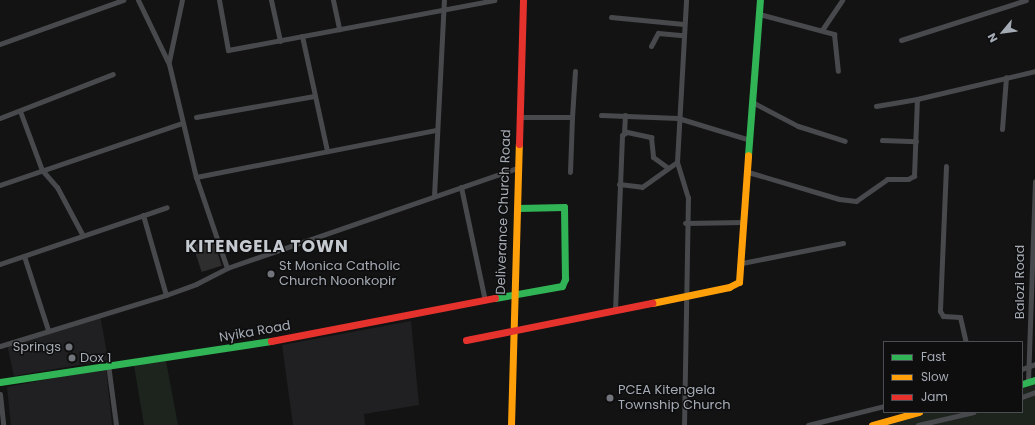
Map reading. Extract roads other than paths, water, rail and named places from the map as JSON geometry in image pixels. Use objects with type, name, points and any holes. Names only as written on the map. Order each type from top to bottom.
[{"type":"main road","name":"Deliverance Church Road","points":[[511,425],[513,296],[518,208],[523,0]]},
{"type":"main road","points":[[466,340],[685,296],[734,285],[739,282],[742,262],[760,0]]},
{"type":"main road","name":"Nyika Road","points":[[0,382],[108,364],[205,353],[559,288],[565,278],[564,207],[561,205],[518,208]]},
{"type":"main road","points":[[872,425],[915,413]]},
{"type":"street","points":[[0,44],[123,0]]},
{"type":"street","points":[[138,0],[169,64]]},
{"type":"street","points":[[182,0],[169,52],[169,64],[196,177],[227,268]]},
{"type":"street","points":[[219,0],[228,50],[444,9],[470,2],[493,0]]},
{"type":"street","points":[[271,0],[280,41]]},
{"type":"street","points":[[333,0],[339,29]]},
{"type":"street","points":[[434,196],[436,130],[444,0]]},
{"type":"street","points":[[684,425],[687,326],[685,296],[685,223],[687,188],[677,162],[678,118],[686,0]]},
{"type":"street","points":[[822,30],[842,0]]},
{"type":"street","points":[[901,40],[1026,0]]},
{"type":"street","points":[[759,14],[822,30],[836,37],[838,71]]},
{"type":"street","points":[[611,17],[684,24]]},
{"type":"street","points":[[651,46],[658,33],[683,34]]},
{"type":"street","points":[[302,36],[326,151]]},
{"type":"street","points":[[570,172],[575,71]]},
{"type":"street","points":[[876,106],[917,99],[1035,71]]},
{"type":"street","points":[[1,116],[20,111],[113,74]]},
{"type":"street","points":[[1002,129],[1006,77]]},
{"type":"street","points":[[196,117],[314,96]]},
{"type":"street","points":[[748,172],[839,199],[856,201],[886,180],[911,178],[916,141],[917,99]]},
{"type":"street","points":[[752,102],[798,126],[844,141]]},
{"type":"street","points":[[20,111],[42,170],[57,187],[82,234]]},
{"type":"street","points":[[601,115],[678,118],[750,140]]},
{"type":"street","points":[[615,310],[620,141],[624,133],[625,115]]},
{"type":"street","points":[[520,117],[572,117]]},
{"type":"street","points":[[0,185],[182,122]]},
{"type":"street","points":[[196,177],[436,130]]},
{"type":"street","points":[[624,133],[651,137],[653,157],[667,167]]},
{"type":"street","points":[[882,140],[916,141]]},
{"type":"street","points":[[619,184],[642,187],[667,167],[677,162]]},
{"type":"street","points":[[946,166],[940,311],[943,316],[960,317],[966,341]]},
{"type":"street","points":[[0,346],[166,295],[196,284],[227,268],[518,168]]},
{"type":"street","name":"Balozi Road","points":[[1028,382],[1033,365],[1033,241],[1035,181]]},
{"type":"street","points":[[461,187],[485,301]]},
{"type":"street","points":[[0,264],[82,234],[167,207]]},
{"type":"street","points":[[143,214],[166,295]]},
{"type":"street","points":[[685,223],[744,222]]},
{"type":"street","points":[[742,262],[843,243]]},
{"type":"street","points":[[24,256],[48,330]]},
{"type":"street","points":[[108,364],[116,425]]},
{"type":"street","points":[[1023,369],[1033,365]]},
{"type":"street","points":[[1023,397],[1035,392]]},
{"type":"street","points":[[0,394],[3,425]]},
{"type":"street","points":[[808,425],[883,406]]},
{"type":"street","points":[[918,425],[970,413]]},
{"type":"place","name":"St Monica Catholic Church Noonkopir","points":[[271,274]]},
{"type":"place","name":"Springs","points":[[69,347]]},
{"type":"place","name":"Dox 1","points":[[72,358]]},
{"type":"place","name":"PCEA Kitengela Township Church","points":[[610,398]]},
{"type":"district","name":"KITENGELA TOWN","points":[[267,247]]}]
